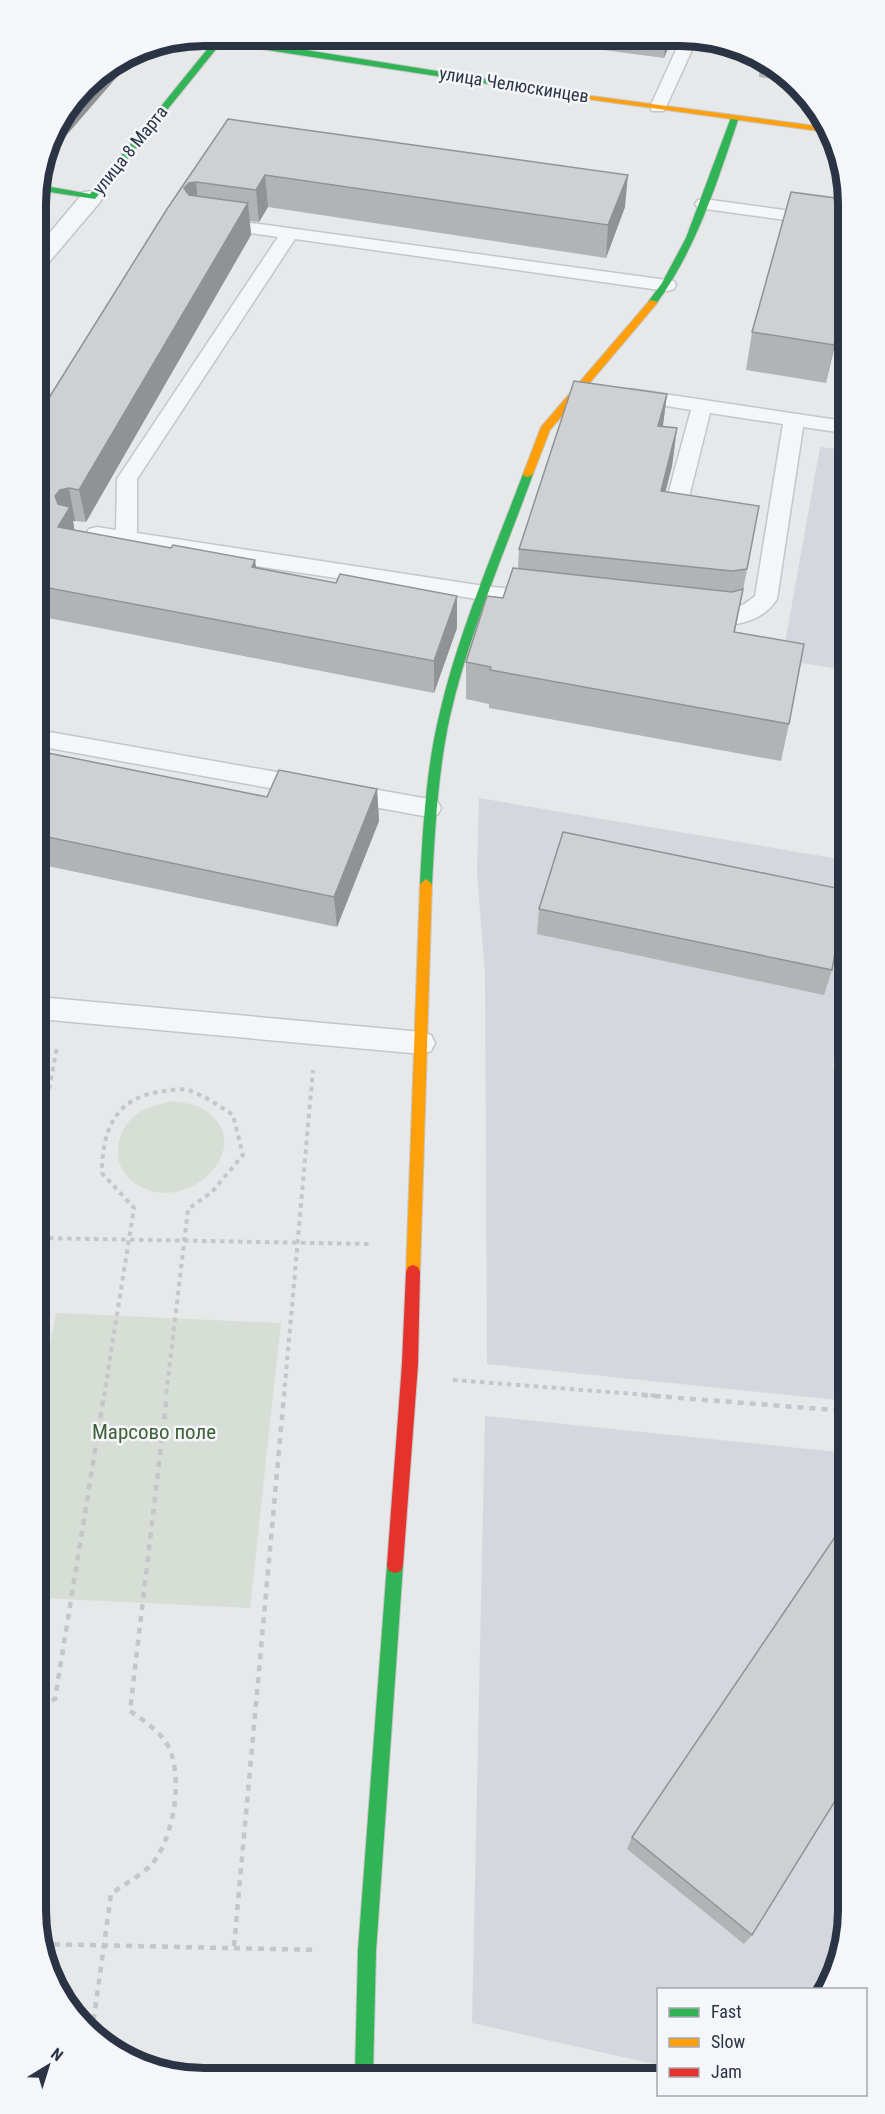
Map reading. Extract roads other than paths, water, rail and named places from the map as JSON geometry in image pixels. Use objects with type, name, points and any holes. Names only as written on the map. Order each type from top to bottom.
[{"type":"street","name":"улица 8 Марта","points":[[47,250],[92,196],[207,47]]},
{"type":"street","name":"улица Челюскинцев","points":[[279,47],[819,129]]},
{"type":"street","points":[[364,2068],[367,1951],[410,1377],[429,808],[450,695],[484,593],[544,429],[667,285],[704,204],[735,117]]},
{"type":"street","points":[[48,189],[92,196]]},
{"type":"lane","points":[[658,106],[685,47]]},
{"type":"lane","points":[[704,204],[838,222]]},
{"type":"lane","points":[[199,221],[667,285]]},
{"type":"lane","points":[[127,540],[125,513],[127,479],[290,233]]},
{"type":"lane","points":[[580,387],[838,426]]},
{"type":"lane","points":[[702,406],[677,502],[722,509]]},
{"type":"lane","points":[[680,614],[726,619],[748,615],[766,599],[794,420]]},
{"type":"lane","points":[[755,514],[777,518]]},
{"type":"lane","points":[[75,530],[127,540],[484,593],[565,602]]},
{"type":"lane","points":[[47,740],[429,808]]},
{"type":"lane","points":[[47,1008],[422,1043]]},
{"type":"park label","name":"Марсово поле","points":[[154,1432]]}]
